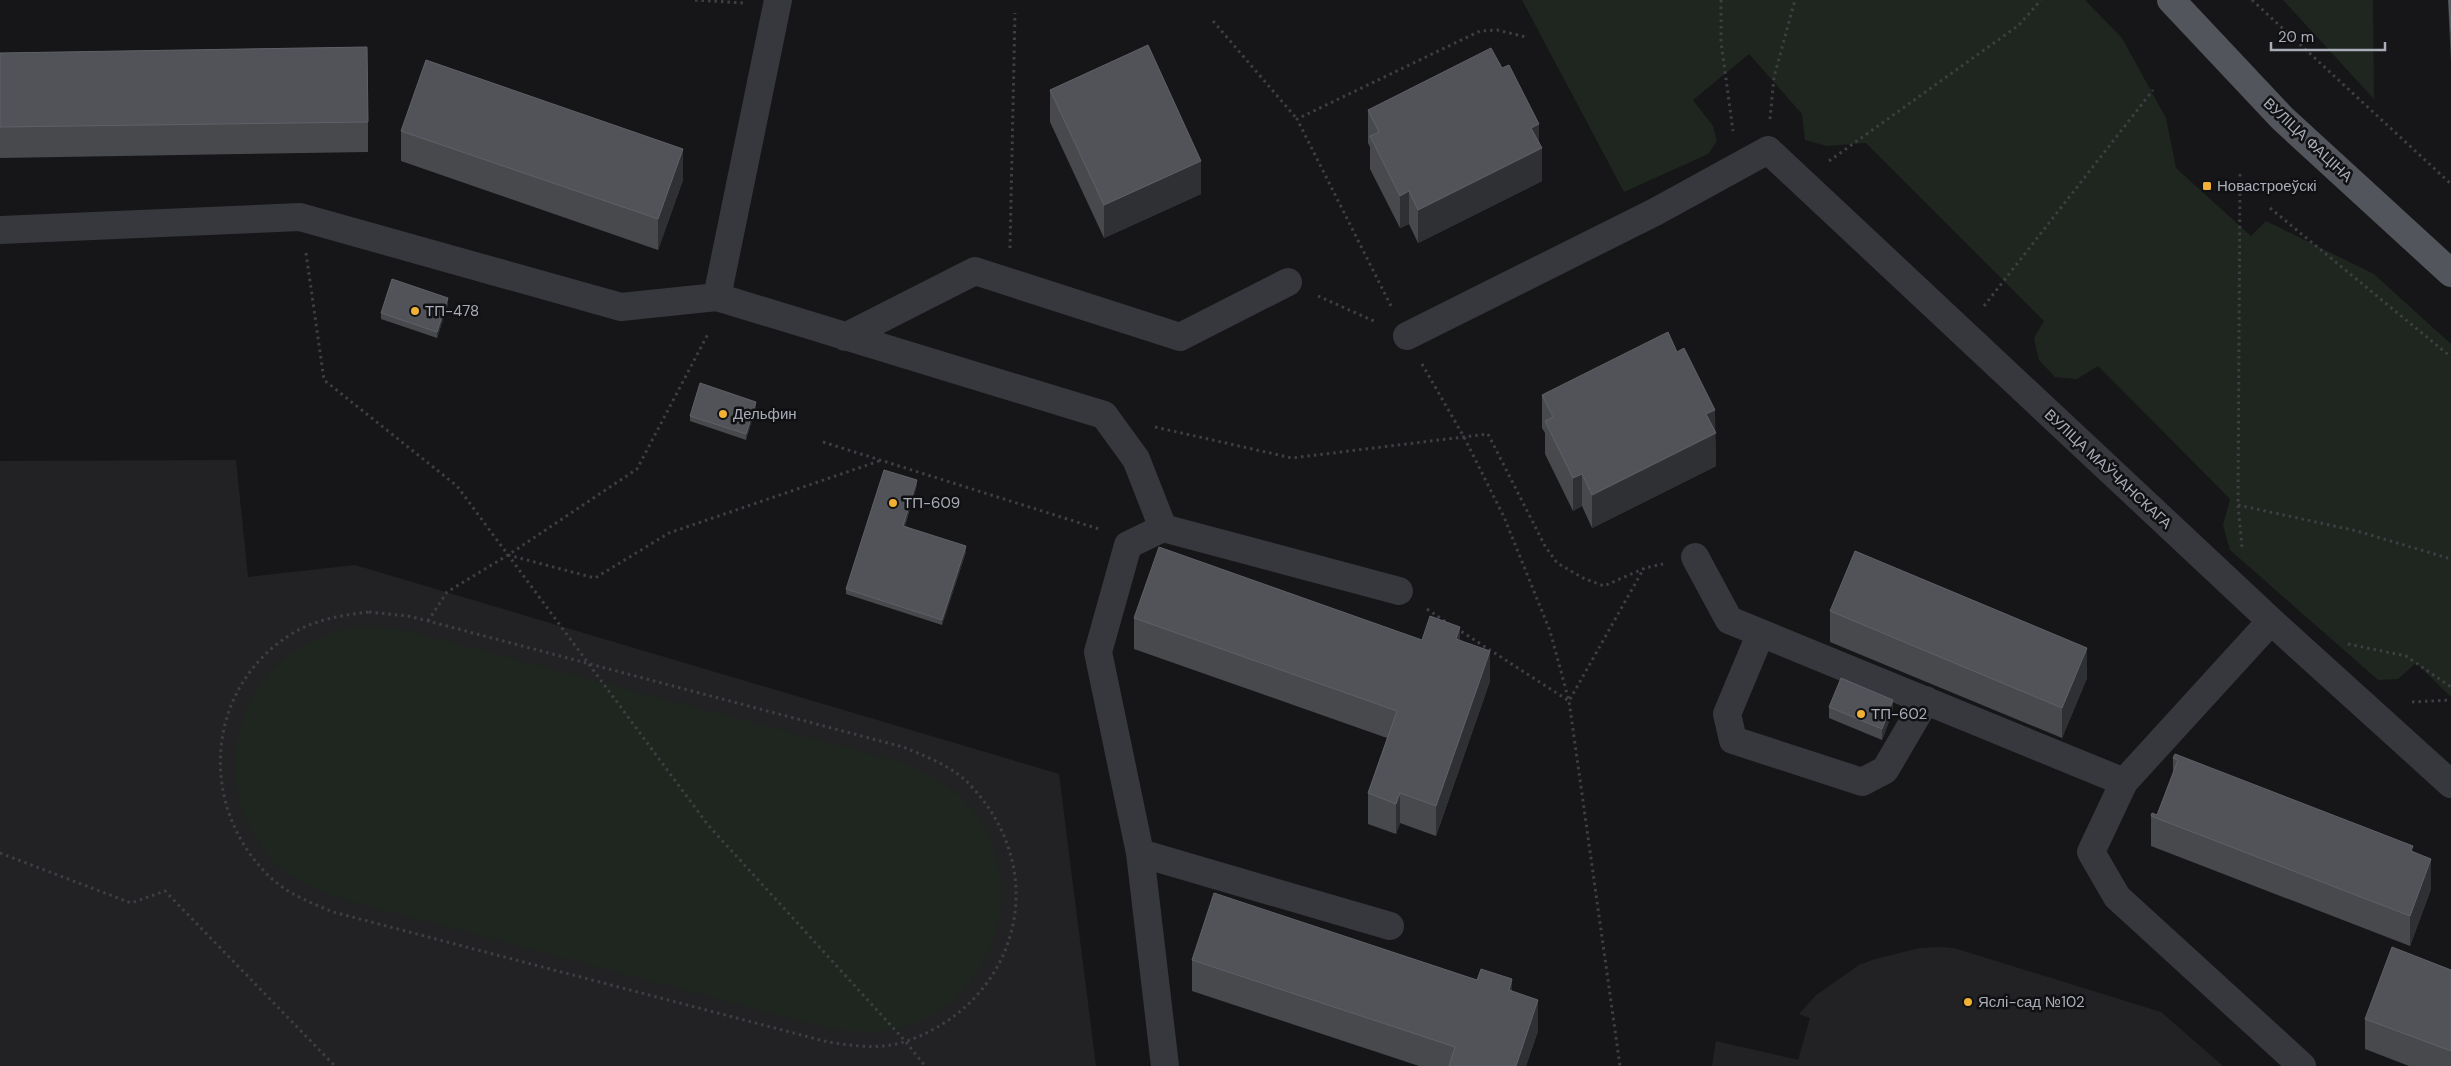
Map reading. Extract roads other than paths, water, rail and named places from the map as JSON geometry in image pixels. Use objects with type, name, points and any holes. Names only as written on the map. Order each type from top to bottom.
[{"type":"main road","name":"ВУЛІЦА ФАЦІНА","points":[[2172,0],[2282,118],[2451,272]]},
{"type":"lane","points":[[721,299],[778,2]]},
{"type":"lane","name":"ВУЛІЦА МАЎЧАНСКАГА","points":[[1406,336],[1655,212],[1768,150],[1962,334],[2246,598],[2451,784]]},
{"type":"lane","points":[[0,230],[300,217],[621,307],[721,299],[1104,415],[1136,460],[1164,528]]},
{"type":"lane","points":[[844,337],[975,272],[1180,337],[1288,282]]},
{"type":"lane","points":[[1165,1066],[1140,853],[1098,652],[1128,545],[1164,528],[1399,591]]},
{"type":"lane","points":[[1695,556],[1729,620],[2124,782]]},
{"type":"lane","points":[[2271,620],[2124,782],[2091,852],[2116,897],[2302,1066]]},
{"type":"lane","points":[[1760,634],[1727,714],[1733,740],[1862,782],[1885,770],[1926,700]]},
{"type":"lane","points":[[1140,853],[1390,926]]},
{"type":"place","name":"Новастроеўскі","points":[[2207,186]]},
{"type":"place","name":"ТП-478","points":[[415,311]]},
{"type":"place","name":"Дельфин","points":[[723,414]]},
{"type":"place","name":"ТП-609","points":[[893,503]]},
{"type":"place","name":"ТП-602","points":[[1861,714]]},
{"type":"place","name":"Яслі-сад №102","points":[[1968,1002]]}]
